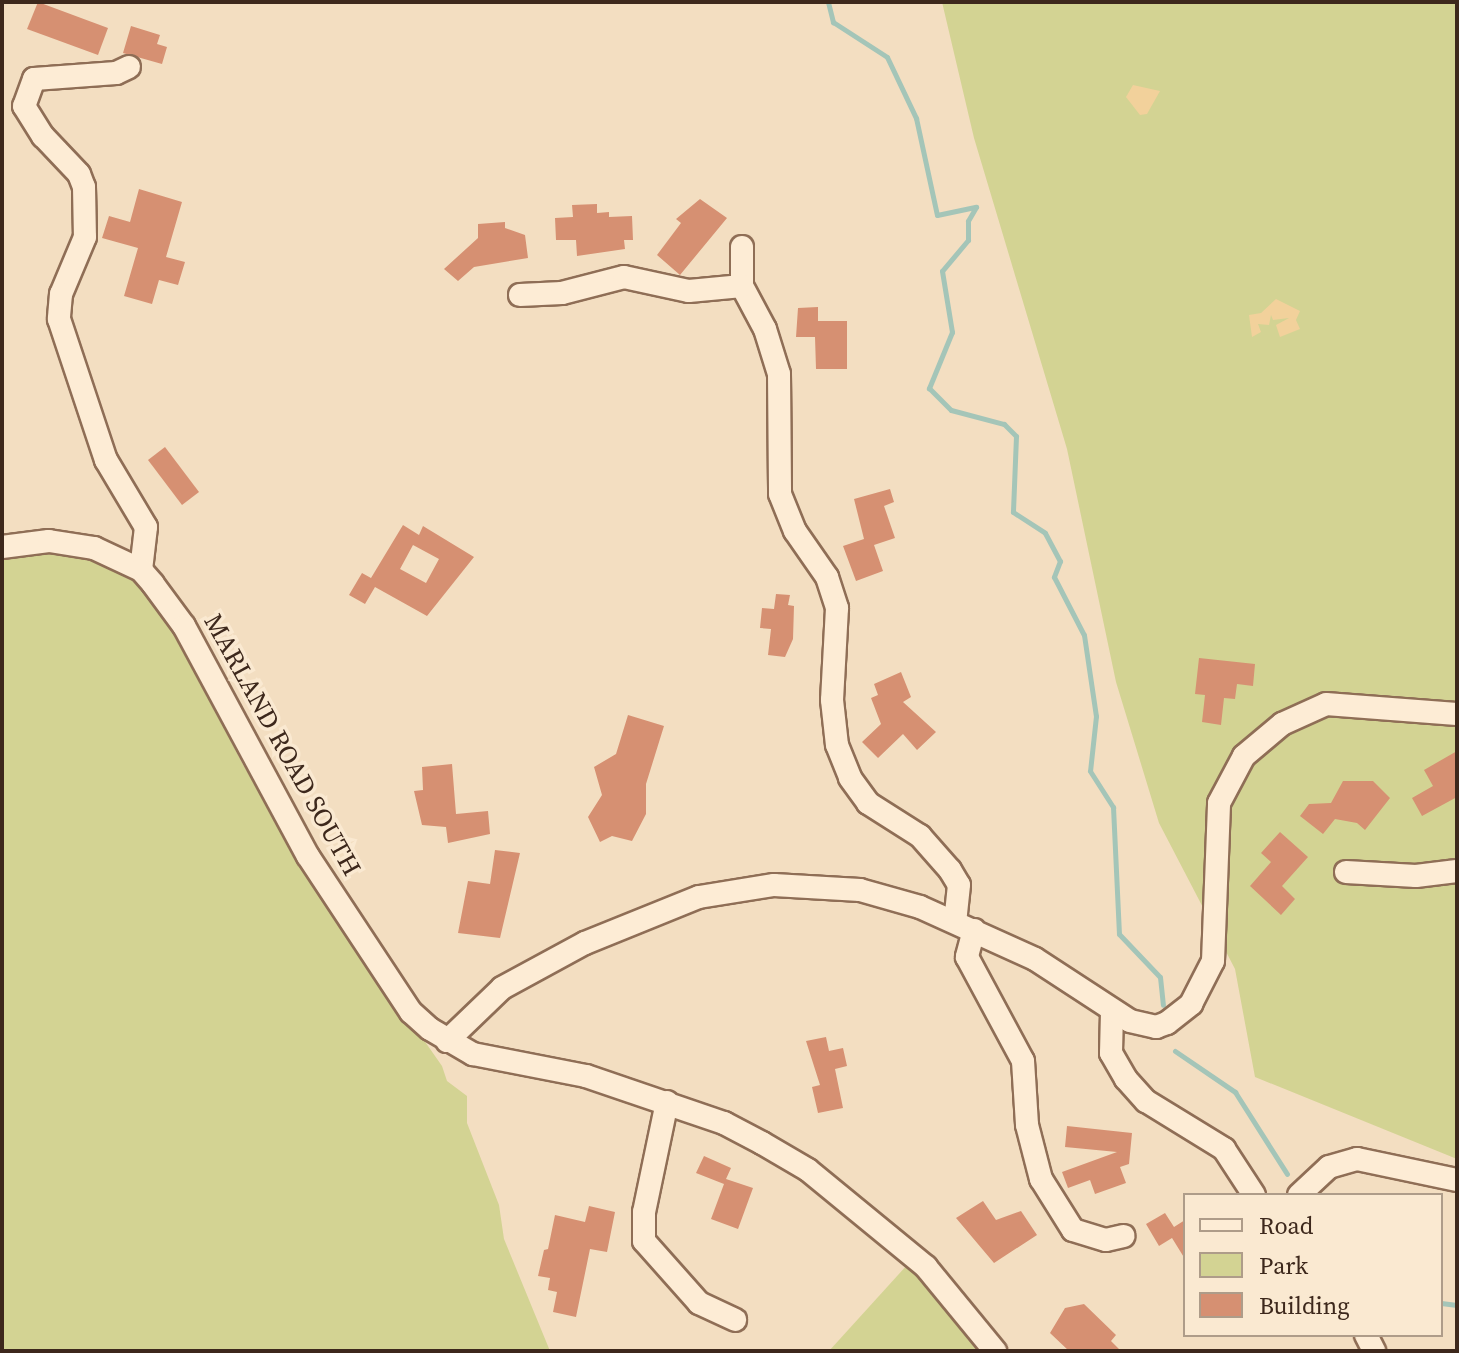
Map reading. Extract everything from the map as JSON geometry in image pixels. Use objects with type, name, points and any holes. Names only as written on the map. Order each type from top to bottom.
[{"type":"street","points":[[2,547],[71,543],[141,570],[146,527],[106,460],[59,319],[61,294],[85,237],[84,187],[79,174],[43,136],[24,106],[34,79],[116,73],[129,67]]},
{"type":"street","points":[[742,247],[742,286],[776,357],[780,494],[786,513],[827,577],[837,608],[832,700],[837,745],[850,778],[868,803],[920,836],[959,885],[967,957],[1023,1061],[1027,1125],[1041,1179],[1073,1230],[1106,1240],[1124,1236]]},
{"type":"street","points":[[520,295],[562,293],[624,277],[689,291],[742,286]]},
{"type":"street","name":"MARLAND ROAD SOUTH","points":[[141,570],[184,626],[308,856],[411,1012],[447,1041],[473,1054],[586,1076],[724,1123],[820,1180],[926,1267],[995,1351]]},
{"type":"street","points":[[447,1041],[482,1003],[518,977],[699,897],[774,885],[860,890],[965,925],[1035,959],[1112,1012],[1156,1027],[1178,1017],[1202,987],[1218,942],[1219,803],[1232,773],[1260,741],[1306,710],[1326,704],[1457,714]]},
{"type":"street","points":[[1346,872],[1416,876],[1457,871]]},
{"type":"street","points":[[1112,1012],[1111,1053],[1121,1073],[1146,1101],[1224,1149],[1253,1193]]},
{"type":"street","points":[[667,1102],[644,1212],[644,1241],[699,1303],[735,1320]]},
{"type":"street","points":[[1301,1193],[1329,1167],[1357,1159],[1457,1180]]},
{"type":"green space","points":[[942,2],[1457,2],[1457,1159],[1255,1077],[1235,969],[1159,823],[1116,682],[1067,449],[974,138]]},
{"type":"green space","points":[[29,549],[82,554],[127,574],[144,587],[174,628],[241,761],[307,873],[442,1066],[447,1081],[467,1096],[467,1123],[499,1205],[504,1239],[550,1351],[2,1351],[2,556]]},
{"type":"green space","points":[[908,1264],[941,1293],[985,1351],[829,1351]]},
{"type":"sand","points":[[1133,85],[1160,91],[1147,114],[1140,115],[1126,97]]},
{"type":"sand","points":[[1276,299],[1300,311],[1296,320],[1300,329],[1280,337],[1276,325],[1289,318],[1273,320],[1271,315],[1269,325],[1258,324],[1261,332],[1252,337],[1249,315],[1261,313]]},
{"type":"building","points":[[38,2],[108,28],[98,55],[27,29]]},
{"type":"building","points":[[131,26],[160,35],[157,44],[167,47],[162,64],[123,53]]},
{"type":"building","points":[[139,189],[182,202],[166,257],[185,262],[178,285],[159,280],[152,304],[124,296],[138,248],[102,238],[109,216],[130,222]]},
{"type":"building","points":[[700,199],[727,218],[680,275],[657,255],[681,223],[676,219]]},
{"type":"building","points":[[597,204],[597,213],[609,212],[609,217],[632,216],[633,240],[624,240],[625,249],[577,256],[576,240],[556,240],[555,218],[573,217],[572,205]]},
{"type":"building","points":[[505,222],[505,228],[525,235],[528,258],[474,267],[458,281],[444,269],[478,238],[478,224]]},
{"type":"building","points":[[818,307],[818,321],[847,321],[847,369],[816,369],[815,337],[796,337],[798,308]]},
{"type":"building","points":[[165,447],[199,492],[182,505],[148,460]]},
{"type":"building","points":[[890,489],[894,502],[884,506],[895,538],[874,545],[883,571],[856,581],[843,546],[864,539],[854,499]]},
{"type":"building","points":[[403,525],[419,535],[423,526],[474,557],[427,616],[375,587],[365,604],[349,595],[362,573],[371,578]],"holes":[[[413,545],[439,559],[426,583],[400,569]]]},
{"type":"building","points":[[776,594],[790,595],[788,605],[794,606],[793,639],[785,657],[768,655],[771,629],[760,628],[762,608],[774,609]]},
{"type":"building","points":[[1199,658],[1255,664],[1253,686],[1237,684],[1235,699],[1224,698],[1221,725],[1202,722],[1205,695],[1195,694]]},
{"type":"building","points":[[901,672],[911,697],[903,702],[936,732],[917,750],[903,734],[878,758],[862,742],[881,724],[871,698],[878,695],[874,684]]},
{"type":"building","points":[[628,715],[664,726],[646,784],[646,814],[632,841],[612,836],[600,842],[588,817],[602,795],[594,767],[616,754]]},
{"type":"building","points":[[1457,751],[1457,797],[1422,816],[1412,798],[1433,786],[1424,770]]},
{"type":"building","points":[[452,764],[456,814],[488,811],[490,834],[448,843],[446,827],[422,825],[414,791],[423,790],[422,767]]},
{"type":"building","points":[[1343,781],[1373,781],[1390,798],[1365,830],[1357,823],[1335,819],[1323,834],[1300,816],[1309,804],[1331,803]]},
{"type":"building","points":[[1280,832],[1308,857],[1282,886],[1295,899],[1281,915],[1250,886],[1271,862],[1261,853]]},
{"type":"building","points":[[495,850],[520,853],[500,938],[458,933],[468,881],[490,884]]},
{"type":"building","points":[[826,1037],[829,1051],[843,1048],[847,1066],[835,1069],[843,1108],[818,1113],[812,1087],[820,1085],[806,1041]]},
{"type":"building","points":[[1067,1126],[1132,1133],[1129,1164],[1120,1167],[1126,1183],[1095,1194],[1090,1180],[1068,1188],[1062,1172],[1117,1152],[1065,1147]]},
{"type":"building","points":[[704,1156],[731,1168],[726,1179],[753,1188],[738,1229],[711,1219],[724,1184],[696,1173]]},
{"type":"building","points":[[983,1201],[996,1220],[1021,1211],[1037,1235],[994,1263],[956,1218]]},
{"type":"building","points":[[589,1206],[615,1212],[607,1252],[590,1249],[576,1317],[553,1312],[557,1292],[548,1290],[550,1278],[538,1276],[555,1215],[585,1222]]},
{"type":"building","points":[[1165,1213],[1174,1227],[1183,1221],[1183,1256],[1172,1238],[1159,1246],[1146,1224]]},
{"type":"building","points":[[1084,1304],[1116,1335],[1111,1341],[1121,1351],[1069,1351],[1050,1333],[1065,1308]]},
{"type":"waterway","points":[[828,2],[833,22],[887,57],[916,118],[937,215],[976,207],[968,221],[968,240],[942,271],[952,332],[929,388],[951,410],[1004,424],[1016,436],[1013,512],[1045,533],[1060,561],[1054,577],[1084,635],[1096,716],[1090,771],[1113,807],[1119,934],[1160,977],[1163,1005]]},
{"type":"waterway","points":[[1175,1051],[1235,1092],[1287,1174]]},
{"type":"waterway","points":[[1443,1303],[1457,1305]]}]
